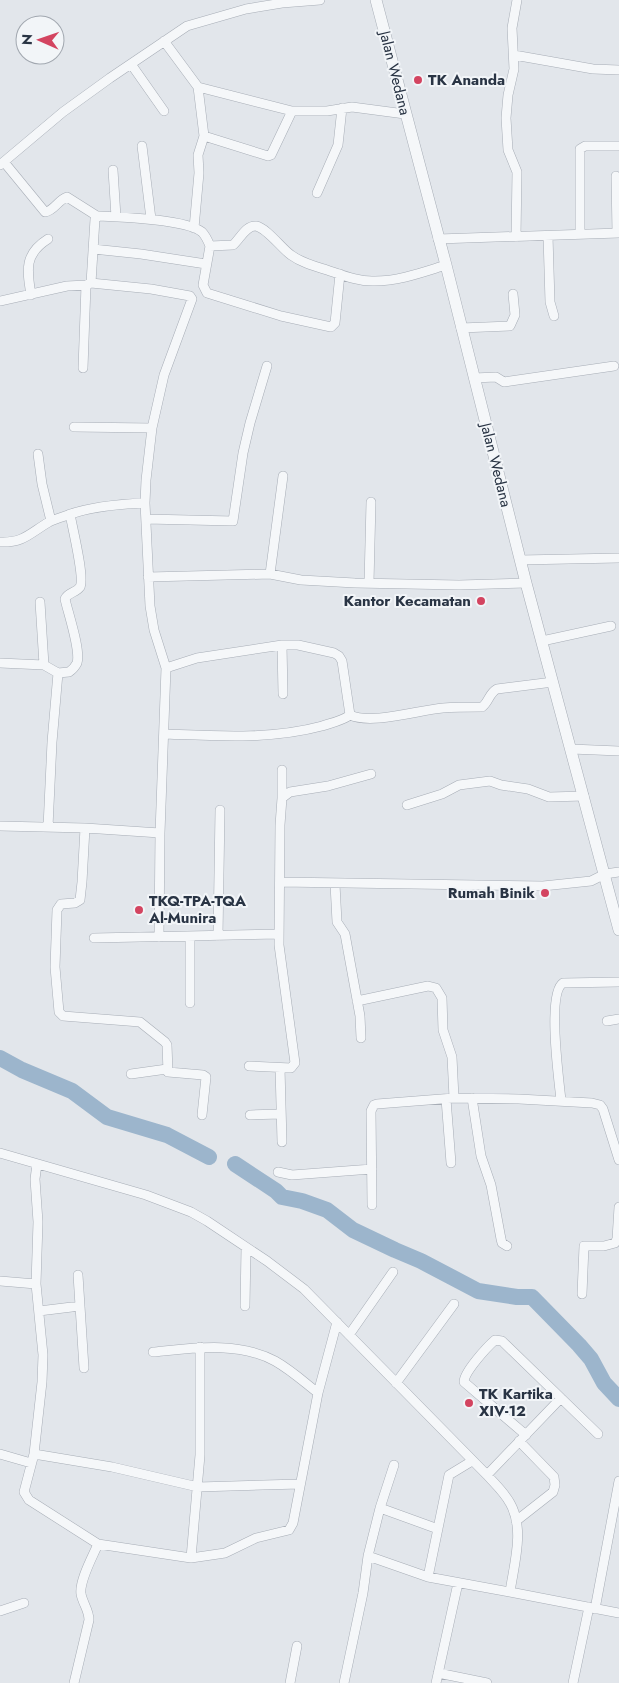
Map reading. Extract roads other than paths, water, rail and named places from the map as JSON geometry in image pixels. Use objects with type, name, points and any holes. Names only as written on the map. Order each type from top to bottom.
[{"type":"street","points":[[320,0],[271,4],[212,17],[187,26],[63,112],[2,163],[45,212],[67,197],[97,216],[151,219],[194,228],[205,235],[210,246],[204,288],[209,294],[281,316],[331,327],[335,323],[340,274]]},
{"type":"street","name":"Jalan Wedana","points":[[376,0],[446,265],[526,583],[619,930]]},
{"type":"street","points":[[516,237],[517,172],[508,150],[506,118],[508,95],[514,69],[512,28],[517,0]]},
{"type":"street","points":[[164,41],[198,87],[204,136],[198,155],[199,173],[194,228]]},
{"type":"street","points":[[514,55],[593,69],[619,70]]},
{"type":"street","points":[[131,64],[164,111]]},
{"type":"street","points":[[198,87],[292,111],[327,111],[357,108],[405,114]]},
{"type":"street","points":[[317,193],[338,145],[342,108]]},
{"type":"street","points":[[204,136],[268,156],[271,155],[292,111]]},
{"type":"street","points":[[142,146],[151,219]]},
{"type":"street","points":[[580,234],[580,149],[585,146],[619,146]]},
{"type":"street","points":[[113,170],[116,217]]},
{"type":"street","points":[[438,239],[618,233],[616,176]]},
{"type":"street","points":[[83,368],[88,284],[95,219],[97,216]]},
{"type":"street","points":[[210,246],[233,245],[248,228],[257,226],[285,251],[296,258],[340,274],[367,281],[400,278],[446,265]]},
{"type":"street","points":[[548,236],[550,302],[554,316]]},
{"type":"street","points":[[31,295],[28,274],[30,259],[35,249],[48,239]]},
{"type":"street","points":[[93,249],[206,264]]},
{"type":"street","points":[[0,301],[67,286],[88,284],[151,289],[190,296],[204,288]]},
{"type":"street","points":[[461,328],[510,326],[515,316],[514,294]]},
{"type":"street","points":[[159,937],[160,833],[166,668],[152,622],[148,577],[146,480],[152,428],[164,375],[191,301],[190,296]]},
{"type":"street","points":[[146,519],[233,521],[245,446],[267,366]]},
{"type":"street","points":[[474,378],[496,378],[504,382],[614,366]]},
{"type":"street","points":[[74,427],[152,428]]},
{"type":"street","points":[[38,454],[42,484],[51,521]]},
{"type":"street","points":[[270,574],[283,476]]},
{"type":"street","points":[[369,584],[371,502]]},
{"type":"street","points":[[0,542],[18,542],[51,521],[70,514],[118,504],[145,503]]},
{"type":"street","points":[[0,663],[44,665],[58,673],[66,673],[71,671],[77,661],[66,599],[67,595],[78,590],[81,585],[80,568],[70,514]]},
{"type":"street","points":[[520,560],[619,558]]},
{"type":"street","points":[[148,577],[270,574],[301,580],[369,584],[459,585],[526,583]]},
{"type":"street","points":[[40,602],[44,665]]},
{"type":"street","points":[[542,641],[611,626]]},
{"type":"street","points":[[166,668],[197,658],[282,645],[302,646],[334,653],[342,661],[350,715]]},
{"type":"street","points":[[282,645],[284,694]]},
{"type":"street","points":[[48,827],[52,742],[58,673]]},
{"type":"street","points":[[164,734],[215,736],[284,734],[341,720],[350,715],[363,718],[379,718],[444,708],[482,707],[492,692],[497,689],[553,682]]},
{"type":"street","points":[[571,749],[619,751]]},
{"type":"street","points":[[249,1066],[293,1067],[296,1059],[281,969],[278,934],[282,770]]},
{"type":"street","points":[[282,798],[290,792],[328,786],[371,774]]},
{"type":"street","points":[[406,805],[442,794],[459,785],[490,781],[501,785],[528,789],[549,797],[584,796]]},
{"type":"street","points":[[218,936],[220,810]]},
{"type":"street","points":[[0,826],[85,828],[160,833]]},
{"type":"street","points":[[85,828],[80,900],[75,904],[60,904],[57,910],[54,967],[58,1012],[63,1016],[130,1020],[145,1025],[163,1039],[167,1045],[167,1069],[170,1073],[206,1076],[202,1115]]},
{"type":"street","points":[[280,882],[543,886],[591,881],[605,874],[619,872]]},
{"type":"street","points":[[335,884],[337,922],[345,934],[357,1001],[361,1038]]},
{"type":"street","points":[[94,938],[278,934]]},
{"type":"street","points":[[190,937],[190,1003]]},
{"type":"street","points":[[561,1100],[555,1043],[558,987],[563,982],[619,982]]},
{"type":"street","points":[[357,1001],[428,986],[436,988],[442,998],[443,1030],[452,1057],[450,1098],[451,1163]]},
{"type":"street","points":[[606,1021],[619,1019]]},
{"type":"street","points":[[280,1068],[282,1142]]},
{"type":"street","points":[[132,1074],[167,1069]]},
{"type":"street","points":[[372,1205],[370,1111],[377,1104],[450,1098],[561,1100],[592,1103],[602,1106],[619,1160]]},
{"type":"street","points":[[472,1098],[481,1156],[491,1185],[502,1243],[507,1246]]},
{"type":"street","points":[[250,1115],[281,1114]]},
{"type":"street","points":[[0,1153],[146,1195],[183,1208],[207,1221],[267,1261],[304,1289],[487,1475],[509,1502],[516,1521],[517,1542],[510,1592]]},
{"type":"street","points":[[37,1164],[35,1179],[38,1222],[36,1284],[43,1356],[42,1382],[33,1459],[24,1490],[27,1498],[98,1544],[191,1558],[226,1553],[256,1538],[289,1530],[293,1523],[318,1393],[337,1322]]},
{"type":"street","points":[[278,1172],[292,1175],[372,1169]]},
{"type":"street","points":[[582,1294],[584,1246],[604,1246],[616,1243],[619,1207]]},
{"type":"street","points":[[245,1306],[246,1248]]},
{"type":"street","points":[[349,1335],[393,1272]]},
{"type":"street","points":[[78,1274],[84,1368]]},
{"type":"street","points":[[0,1281],[36,1284]]},
{"type":"street","points":[[396,1383],[454,1304]]},
{"type":"street","points":[[38,1311],[80,1306]]},
{"type":"street","points":[[516,1521],[553,1492],[555,1485],[554,1477],[522,1438],[464,1382],[467,1374],[492,1343],[497,1340],[502,1342],[598,1434]]},
{"type":"street","points":[[153,1352],[200,1348],[236,1350],[269,1358],[318,1393]]},
{"type":"street","points":[[191,1558],[201,1431],[200,1348]]},
{"type":"street","points":[[487,1475],[561,1398]]},
{"type":"street","points":[[0,1454],[112,1466],[198,1486],[300,1484]]},
{"type":"street","points":[[428,1577],[450,1475],[472,1461]]},
{"type":"street","points":[[344,1683],[363,1592],[368,1556],[380,1508],[394,1465]]},
{"type":"street","points":[[573,1683],[592,1608],[619,1481]]},
{"type":"street","points":[[380,1508],[438,1529]]},
{"type":"street","points":[[74,1683],[89,1620],[89,1610],[81,1595],[81,1587],[98,1544]]},
{"type":"street","points":[[368,1556],[428,1577],[619,1613]]},
{"type":"street","points":[[436,1683],[458,1583]]},
{"type":"street","points":[[0,1610],[24,1603]]},
{"type":"street","points":[[290,1683],[297,1646]]},
{"type":"street","points":[[438,1673],[487,1683]]},
{"type":"waterway","points":[[0,1058],[22,1070],[72,1091],[107,1117],[167,1135],[209,1157]]},
{"type":"waterway","points":[[235,1164],[282,1197],[302,1201],[327,1210],[353,1230],[421,1261],[478,1291],[517,1297],[532,1297],[591,1359],[604,1383],[619,1399]]},
{"type":"place","name":"TK Ananda","points":[[418,80]]},
{"type":"place","name":"Kantor Kecamatan","points":[[481,601]]},
{"type":"place","name":"Rumah Binik","points":[[545,893]]},
{"type":"place","name":"TKQ-TPA-TQA Al-Munira","points":[[139,910]]},
{"type":"place","name":"TK Kartika XIV-12","points":[[469,1403]]}]
